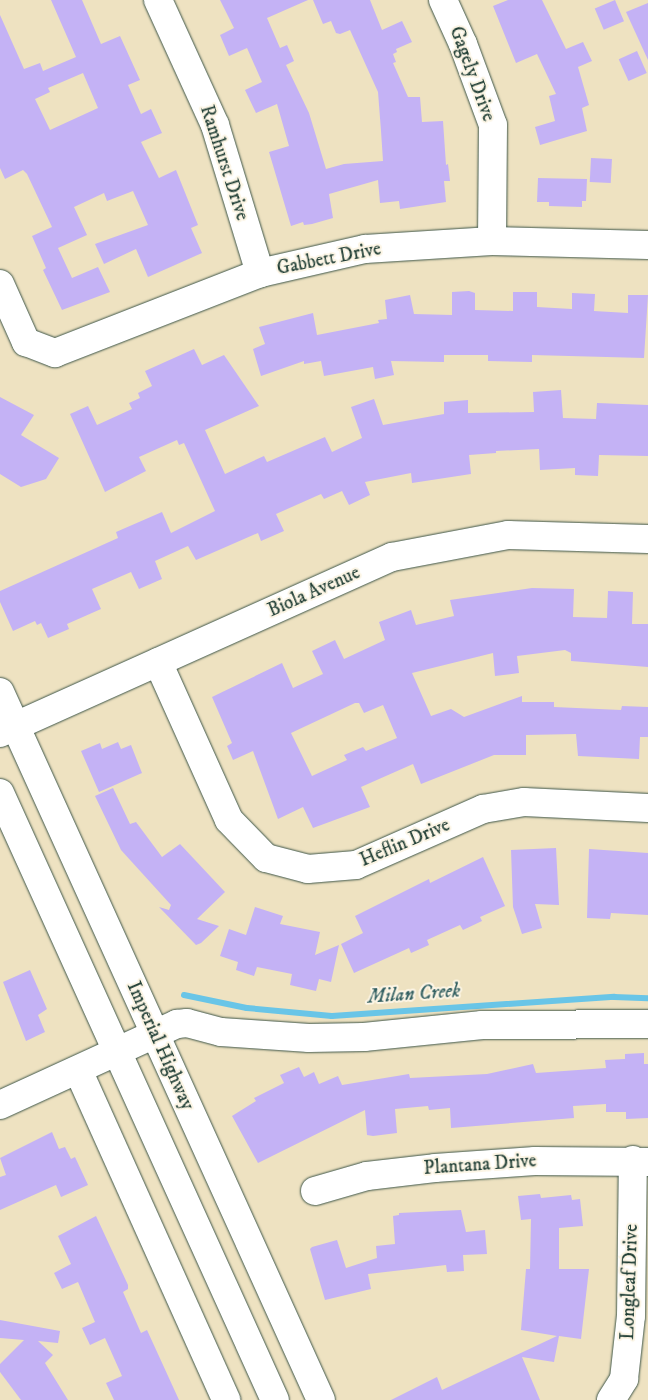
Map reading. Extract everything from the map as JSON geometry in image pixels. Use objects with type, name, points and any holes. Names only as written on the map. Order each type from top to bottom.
[{"type":"street","name":"Ramhurst Drive","points":[[158,0],[215,125],[260,273]]},
{"type":"street","name":"Gagely Drive","points":[[443,0],[463,44],[493,125],[492,241]]},
{"type":"street","name":"Gabbett Drive","points":[[0,284],[26,342],[55,353],[260,273],[365,249],[492,241],[648,245]]},
{"type":"street","name":"Biola Avenue","points":[[8,729],[392,556],[508,535],[648,539]]},
{"type":"street","name":"Heflin Drive","points":[[158,662],[229,820],[266,858],[308,870],[356,865],[484,809],[524,802],[648,808]]},
{"type":"street","name":"Imperial Highway","points":[[0,692],[8,729],[155,1034],[321,1400]]},
{"type":"street","points":[[0,793],[275,1400]]},
{"type":"street","points":[[0,1105],[155,1034],[187,1023],[221,1032],[308,1038],[364,1037],[482,1025],[648,1024]]},
{"type":"street","points":[[78,1070],[226,1400]]},
{"type":"street","name":"Plantana Drive","points":[[315,1191],[367,1176],[435,1168],[535,1161],[641,1161]]},
{"type":"street","name":"Longleaf Drive","points":[[611,1400],[624,1379],[631,1316],[641,1161]]},
{"type":"building","points":[[51,0],[82,0],[101,44],[120,36],[140,80],[128,85],[141,114],[151,109],[162,133],[141,142],[159,178],[176,170],[198,225],[191,228],[202,253],[148,277],[136,249],[104,264],[95,244],[148,225],[133,191],[107,201],[104,193],[74,207],[87,235],[58,248],[72,278],[98,267],[110,292],[62,310],[43,270],[46,268],[32,236],[52,227],[27,174],[23,170],[5,179],[0,168],[0,15],[24,69],[40,63],[43,71],[76,57]],"holes":[[[83,73],[98,108],[50,130],[35,99],[50,92],[48,88]]]},
{"type":"building","points":[[220,0],[308,0],[267,18],[280,48],[287,45],[294,61],[286,65],[309,113],[326,169],[344,164],[383,161],[378,92],[350,30],[340,34],[336,33],[331,21],[323,24],[313,0],[370,0],[382,30],[402,21],[412,42],[396,49],[397,52],[393,54],[396,62],[393,63],[408,97],[420,97],[422,122],[443,121],[446,165],[448,164],[450,181],[444,181],[446,202],[400,209],[399,201],[380,203],[378,180],[329,194],[333,218],[312,224],[304,225],[303,222],[291,226],[269,152],[289,146],[277,104],[256,113],[245,90],[262,82],[247,48],[229,56],[220,35],[234,28]]},
{"type":"building","points":[[508,0],[542,0],[566,49],[583,42],[592,61],[578,67],[589,105],[582,108],[587,131],[540,145],[535,127],[555,121],[549,96],[556,94],[537,54],[516,63],[493,6]]},
{"type":"building","points":[[615,0],[624,21],[604,30],[595,9]]},
{"type":"building","points":[[648,3],[648,60],[626,12]]},
{"type":"building","points":[[637,51],[647,73],[628,81],[619,59]]},
{"type":"building","points":[[591,158],[612,159],[611,183],[590,182]]},
{"type":"building","points":[[538,178],[587,179],[586,201],[582,201],[582,207],[549,206],[549,202],[537,202]]},
{"type":"building","points":[[469,291],[475,293],[475,310],[513,311],[513,292],[537,292],[537,307],[572,309],[572,293],[595,294],[594,311],[628,313],[628,295],[648,295],[644,358],[532,355],[532,362],[488,361],[488,355],[444,355],[444,362],[391,361],[394,375],[375,379],[373,367],[324,376],[321,361],[304,364],[304,361],[261,376],[253,349],[265,344],[259,327],[313,313],[317,335],[379,323],[378,320],[387,319],[385,300],[410,295],[414,314],[452,315],[452,292]]},
{"type":"building","points":[[194,349],[202,365],[224,355],[259,406],[205,430],[225,474],[264,456],[267,462],[325,437],[332,452],[362,438],[351,407],[374,399],[383,425],[444,414],[444,402],[468,400],[468,413],[534,412],[533,392],[561,390],[563,418],[596,419],[597,403],[648,405],[648,456],[599,455],[598,476],[575,475],[575,468],[540,470],[539,449],[496,451],[496,453],[469,455],[471,474],[412,483],[411,473],[365,482],[370,495],[349,505],[342,491],[324,499],[321,494],[276,514],[284,531],[261,541],[258,533],[196,560],[188,546],[155,561],[162,579],[139,589],[131,572],[92,589],[101,609],[67,624],[69,629],[48,638],[41,623],[37,625],[35,621],[13,631],[0,602],[0,591],[118,538],[116,532],[162,512],[171,533],[215,511],[184,443],[179,445],[177,440],[139,457],[146,471],[105,492],[70,414],[88,406],[97,425],[132,409],[129,403],[140,398],[138,393],[152,386],[145,371]]},
{"type":"building","points":[[0,397],[34,415],[21,435],[59,458],[46,479],[21,487],[0,474]]},
{"type":"building","points":[[532,588],[574,589],[573,617],[607,618],[608,591],[633,592],[632,624],[648,624],[648,667],[571,661],[571,653],[565,650],[517,656],[519,673],[495,676],[493,653],[412,673],[431,716],[451,709],[464,717],[522,696],[522,702],[554,702],[554,707],[621,710],[622,706],[648,707],[648,737],[640,737],[639,759],[578,756],[576,734],[526,735],[526,755],[494,755],[421,784],[413,764],[361,787],[370,807],[313,828],[303,807],[278,819],[253,751],[233,760],[227,746],[232,743],[212,697],[282,663],[293,688],[323,674],[312,651],[335,640],[344,659],[385,640],[379,622],[411,610],[416,625],[454,616],[450,600]],"holes":[[[355,703],[359,703],[364,713],[383,705],[397,738],[366,751],[363,747],[344,755],[347,760],[312,776],[291,733]]]},
{"type":"building","points":[[118,742],[121,749],[131,745],[142,773],[99,792],[81,751],[100,743],[102,749]]},
{"type":"building","points":[[113,788],[130,824],[136,822],[162,857],[180,844],[225,892],[197,919],[219,926],[201,943],[196,945],[159,907],[169,910],[171,905],[121,850],[95,796]]},
{"type":"building","points":[[556,848],[559,905],[535,904],[542,928],[522,934],[513,907],[511,850]]},
{"type":"building","points":[[589,849],[648,853],[648,915],[611,913],[610,919],[587,918]]},
{"type":"building","points":[[483,857],[505,906],[480,917],[482,921],[463,930],[460,925],[427,940],[429,945],[411,953],[409,948],[354,973],[341,944],[363,933],[355,916],[429,879],[430,883]]},
{"type":"building","points":[[255,907],[283,916],[280,924],[320,932],[315,955],[339,945],[331,982],[319,979],[316,991],[290,985],[292,974],[257,967],[254,976],[236,970],[238,962],[220,956],[229,929],[246,935]]},
{"type":"building","points":[[30,970],[47,1009],[38,1015],[45,1032],[26,1041],[3,982]]},
{"type":"building","points":[[644,1053],[644,1064],[648,1064],[648,1118],[626,1119],[626,1112],[606,1112],[606,1104],[573,1106],[574,1118],[451,1128],[450,1108],[429,1110],[428,1106],[395,1109],[397,1133],[373,1136],[367,1135],[365,1110],[258,1163],[232,1116],[256,1101],[254,1098],[284,1083],[280,1075],[299,1067],[304,1077],[314,1072],[319,1084],[338,1076],[342,1085],[409,1074],[410,1078],[487,1074],[533,1064],[536,1073],[606,1068],[605,1060],[625,1059],[625,1054]]},
{"type":"building","points":[[52,1132],[59,1149],[65,1147],[71,1159],[75,1157],[88,1185],[61,1197],[56,1185],[0,1210],[0,1177],[6,1175],[0,1158]]},
{"type":"building","points":[[540,1194],[541,1198],[571,1195],[572,1200],[580,1199],[583,1226],[559,1228],[559,1269],[589,1269],[581,1339],[559,1336],[554,1362],[522,1357],[540,1400],[391,1400],[437,1377],[442,1390],[557,1336],[521,1330],[526,1269],[530,1269],[531,1219],[521,1220],[518,1196]]},
{"type":"building","points":[[461,1210],[466,1232],[485,1230],[487,1254],[463,1255],[464,1271],[447,1272],[446,1265],[368,1274],[371,1289],[325,1300],[310,1249],[312,1247],[337,1240],[346,1268],[377,1258],[376,1246],[395,1244],[393,1216],[399,1215],[399,1213]]},
{"type":"building","points":[[96,1216],[128,1285],[128,1289],[123,1292],[141,1333],[147,1330],[179,1400],[114,1400],[106,1383],[122,1376],[105,1338],[90,1345],[82,1328],[95,1322],[78,1282],[62,1289],[54,1273],[71,1264],[58,1236]]},
{"type":"building","points":[[0,1320],[60,1331],[58,1343],[38,1341],[53,1355],[45,1363],[68,1400],[21,1400],[0,1372],[0,1364],[24,1340],[0,1338]]},
{"type":"waterway","name":"Milan Creek","points":[[184,995],[247,1008],[332,1016],[614,997],[648,998]]}]
